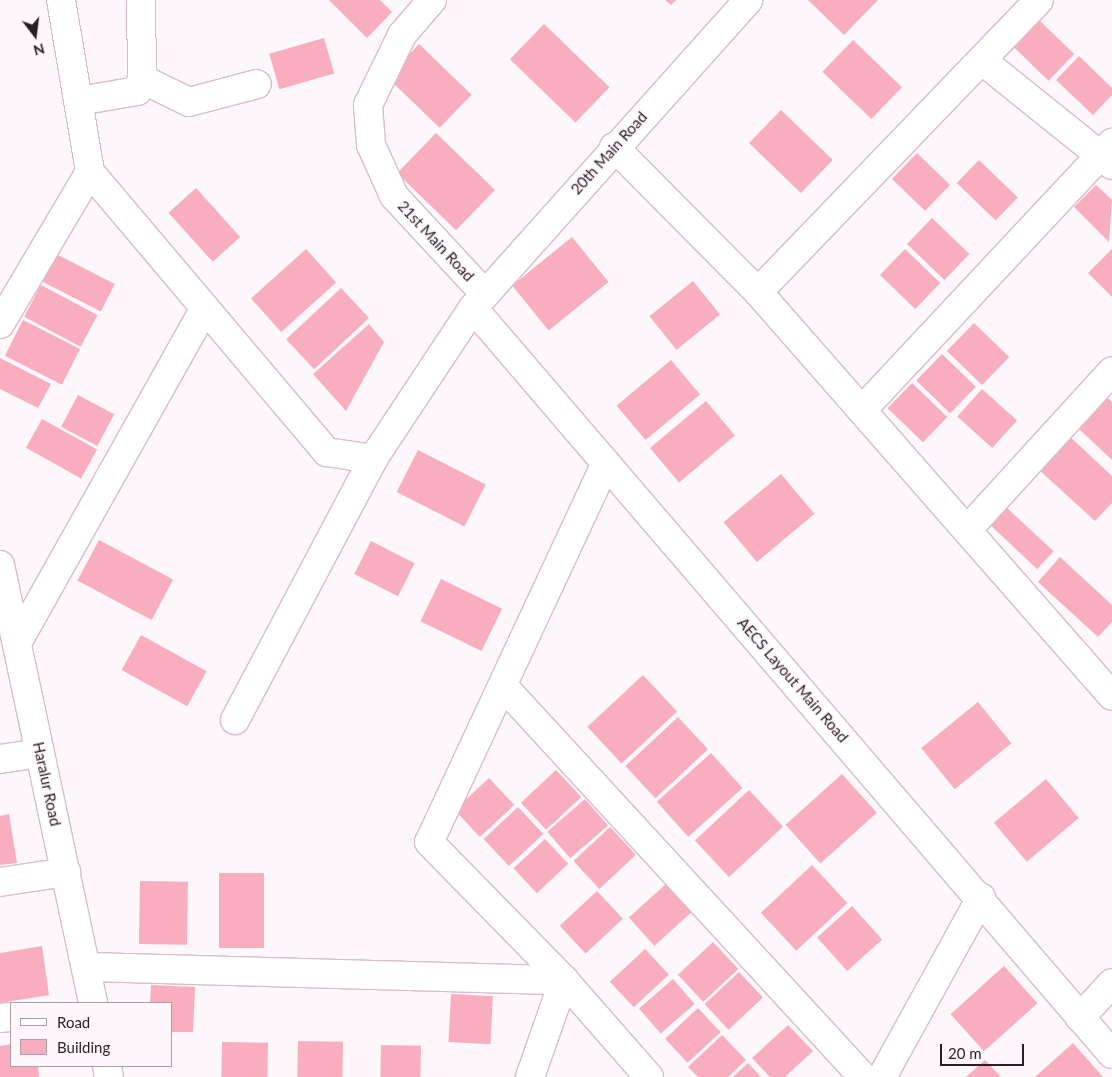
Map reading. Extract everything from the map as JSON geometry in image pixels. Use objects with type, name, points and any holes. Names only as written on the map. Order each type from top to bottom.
[{"type":"street","points":[[61,0],[80,101],[90,172],[327,452],[373,459]]},
{"type":"street","points":[[80,101],[137,90],[142,80],[141,0]]},
{"type":"street","name":"21st Main Road","points":[[432,0],[402,35],[368,105],[371,145],[394,196],[479,301]]},
{"type":"street","name":"20th Main Road","points":[[234,720],[373,459],[479,301],[614,147],[748,0]]},
{"type":"street","points":[[758,292],[984,62],[1040,0]]},
{"type":"street","points":[[862,410],[1108,155],[984,62]]},
{"type":"street","points":[[142,80],[189,102],[258,84]]},
{"type":"street","points":[[614,147],[758,292],[967,530],[1109,685]]},
{"type":"street","points":[[0,324],[90,172]]},
{"type":"street","name":"AECS Layout Main Road","points":[[479,301],[606,463],[981,898],[1112,1054]]},
{"type":"street","points":[[17,643],[204,308]]},
{"type":"street","points":[[967,530],[1112,371]]},
{"type":"street","points":[[606,463],[504,687],[429,842],[564,980],[649,1077]]},
{"type":"street","name":"Haralur Road","points":[[0,567],[94,1002]]},
{"type":"street","points":[[504,687],[863,1077]]},
{"type":"street","points":[[0,759],[40,753]]},
{"type":"street","points":[[0,882],[66,872]]},
{"type":"street","points":[[882,1077],[981,898]]},
{"type":"street","points":[[86,967],[564,980]]},
{"type":"street","points":[[530,1077],[564,980]]},
{"type":"street","points":[[1080,1018],[1112,983]]},
{"type":"building","points":[[329,0],[380,0],[392,12],[367,38]]},
{"type":"building","points":[[665,0],[676,0],[671,5]]},
{"type":"building","points":[[808,0],[878,0],[844,35]]},
{"type":"building","points":[[1039,20],[1074,54],[1049,81],[1013,47]]},
{"type":"building","points":[[544,24],[609,87],[575,122],[510,59]]},
{"type":"building","points":[[324,38],[334,74],[279,89],[269,54]]},
{"type":"building","points":[[853,40],[902,87],[871,119],[822,72]]},
{"type":"building","points":[[419,44],[472,95],[440,128],[387,77]]},
{"type":"building","points":[[1079,56],[1112,88],[1112,95],[1093,115],[1056,80]]},
{"type":"building","points":[[781,110],[833,160],[801,193],[749,143]]},
{"type":"building","points":[[436,133],[495,190],[456,230],[397,173]]},
{"type":"building","points":[[917,153],[950,185],[925,211],[892,179]]},
{"type":"building","points":[[979,160],[1018,198],[996,221],[957,183]]},
{"type":"building","points":[[1096,185],[1112,200],[1109,242],[1074,207]]},
{"type":"building","points":[[196,188],[240,237],[213,262],[169,213]]},
{"type":"building","points":[[932,218],[969,254],[944,280],[907,244]]},
{"type":"building","points":[[572,237],[609,282],[549,331],[512,285]]},
{"type":"building","points":[[306,249],[336,282],[281,332],[251,299]]},
{"type":"building","points":[[905,249],[940,283],[915,309],[880,275]]},
{"type":"building","points":[[1112,249],[1112,297],[1088,273]]},
{"type":"building","points":[[56,254],[115,284],[101,312],[42,282]]},
{"type":"building","points":[[693,281],[720,314],[677,350],[649,316]]},
{"type":"building","points":[[41,285],[98,315],[81,347],[24,317]]},
{"type":"building","points":[[341,288],[369,318],[314,369],[286,339]]},
{"type":"building","points":[[23,320],[80,349],[62,385],[5,356]]},
{"type":"building","points":[[974,323],[1009,357],[982,385],[947,351]]},
{"type":"building","points":[[369,324],[384,342],[346,411],[313,374]]},
{"type":"building","points":[[942,354],[976,387],[950,413],[916,381]]},
{"type":"building","points":[[0,358],[51,384],[38,408],[0,389]]},
{"type":"building","points":[[671,360],[700,394],[646,440],[617,406]]},
{"type":"building","points":[[912,383],[947,417],[923,442],[888,408]]},
{"type":"building","points":[[982,389],[1017,420],[992,448],[957,416]]},
{"type":"building","points":[[78,395],[114,414],[97,446],[61,427]]},
{"type":"building","points":[[1108,398],[1112,402],[1112,460],[1079,429]]},
{"type":"building","points":[[706,401],[735,435],[679,482],[650,448]]},
{"type":"building","points":[[42,419],[97,450],[81,478],[26,448]]},
{"type":"building","points":[[1068,435],[1112,476],[1112,503],[1095,521],[1037,468]]},
{"type":"building","points":[[418,450],[486,485],[464,526],[397,492]]},
{"type":"building","points":[[781,474],[814,514],[757,562],[724,522]]},
{"type":"building","points":[[1006,507],[1054,551],[1037,569],[990,525]]},
{"type":"building","points":[[99,540],[173,579],[152,620],[77,581]]},
{"type":"building","points":[[371,541],[415,563],[398,596],[354,574]]},
{"type":"building","points":[[1060,557],[1112,605],[1112,622],[1098,637],[1038,582]]},
{"type":"building","points":[[441,579],[502,609],[482,651],[420,621]]},
{"type":"building","points":[[141,635],[207,671],[187,706],[122,670]]},
{"type":"building","points":[[643,675],[677,712],[622,763],[587,727]]},
{"type":"building","points":[[978,702],[1011,743],[955,789],[921,748]]},
{"type":"building","points":[[678,717],[708,749],[655,798],[625,766]]},
{"type":"building","points":[[711,753],[742,788],[688,837],[657,802]]},
{"type":"building","points":[[556,770],[581,797],[546,830],[521,803]]},
{"type":"building","points":[[842,774],[877,813],[820,863],[786,825]]},
{"type":"building","points":[[489,778],[514,805],[480,837],[455,810]]},
{"type":"building","points":[[1046,779],[1079,818],[1027,862],[994,823]]},
{"type":"building","points":[[749,790],[783,827],[729,877],[695,840]]},
{"type":"building","points":[[585,799],[608,825],[570,858],[547,832]]},
{"type":"building","points":[[518,807],[543,834],[509,866],[484,839]]},
{"type":"building","points":[[9,814],[17,863],[0,865],[0,816]]},
{"type":"building","points":[[610,827],[636,855],[599,889],[573,861]]},
{"type":"building","points":[[545,839],[568,864],[537,893],[514,868]]},
{"type":"building","points":[[812,865],[847,903],[796,951],[761,913]]},
{"type":"building","points":[[219,873],[264,873],[264,948],[219,948]]},
{"type":"building","points":[[140,881],[188,882],[187,945],[139,944]]},
{"type":"building","points":[[666,884],[691,912],[654,946],[629,917]]},
{"type":"building","points":[[597,891],[623,919],[586,954],[560,926]]},
{"type":"building","points":[[852,906],[882,939],[847,971],[817,937]]},
{"type":"building","points":[[713,942],[738,969],[703,1002],[678,975]]},
{"type":"building","points":[[42,946],[49,995],[0,1003],[0,953]]},
{"type":"building","points":[[645,949],[669,975],[634,1007],[610,982]]},
{"type":"building","points":[[1004,966],[1037,1003],[984,1051],[950,1014]]},
{"type":"building","points":[[739,972],[763,998],[728,1030],[705,1004]]},
{"type":"building","points":[[673,979],[695,1004],[661,1033],[639,1009]]},
{"type":"building","points":[[151,985],[195,987],[193,1032],[172,1032],[172,1002],[150,1002]]},
{"type":"building","points":[[451,994],[493,996],[490,1044],[448,1042]]},
{"type":"building","points":[[698,1008],[721,1032],[688,1063],[665,1039]]},
{"type":"building","points":[[788,1025],[813,1051],[785,1077],[770,1077],[752,1058]]},
{"type":"building","points":[[722,1035],[746,1060],[728,1077],[698,1077],[688,1067]]},
{"type":"building","points":[[298,1041],[343,1042],[342,1077],[297,1077]]},
{"type":"building","points":[[222,1042],[268,1043],[267,1077],[221,1077]]},
{"type":"building","points":[[1073,1043],[1103,1077],[1035,1077]]},
{"type":"building","points":[[10,1044],[10,1067],[38,1067],[39,1077],[0,1077],[0,1046]]},
{"type":"building","points":[[381,1045],[421,1046],[420,1077],[380,1077]]},
{"type":"building","points":[[985,1060],[1001,1077],[966,1077]]},
{"type":"building","points":[[748,1063],[761,1077],[733,1077]]}]
